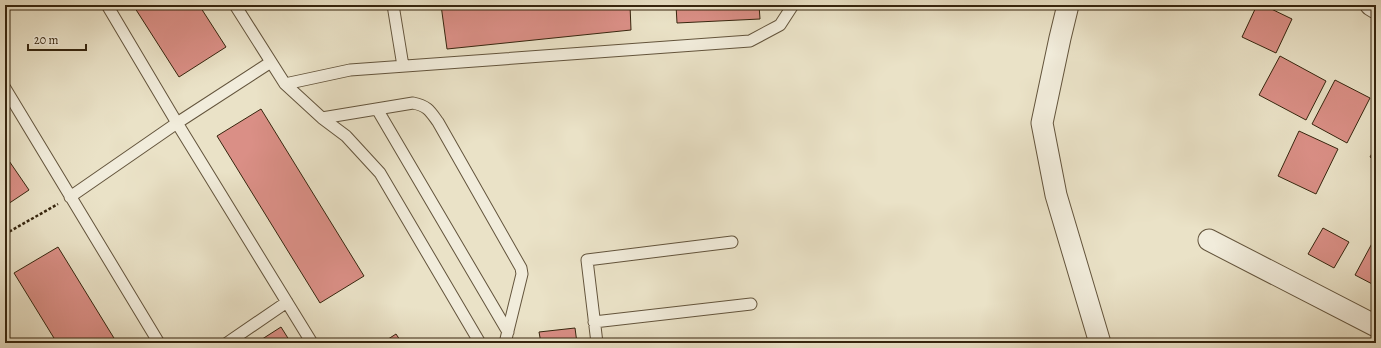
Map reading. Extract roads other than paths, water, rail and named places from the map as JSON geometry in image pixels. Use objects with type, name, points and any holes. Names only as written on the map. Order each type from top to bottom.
[{"type":"street","points":[[1068,5],[1042,123],[1056,195],[1100,343]]},
{"type":"street","points":[[1371,5],[1376,8]]},
{"type":"street","points":[[1209,240],[1376,326]]},
{"type":"lane","points":[[107,5],[312,343]]},
{"type":"lane","points":[[235,5],[285,84],[322,118],[346,136],[380,173],[480,343]]},
{"type":"lane","points":[[393,5],[402,66]]},
{"type":"lane","points":[[285,84],[350,70],[750,40],[780,25],[792,5]]},
{"type":"lane","points":[[70,197],[177,122],[271,62]]},
{"type":"lane","points":[[5,88],[159,343]]},
{"type":"lane","points":[[322,118],[413,103],[423,105],[438,122],[521,268],[522,274],[507,338]]},
{"type":"lane","points":[[377,109],[507,338]]},
{"type":"lane","points":[[596,343],[587,260],[732,242]]},
{"type":"lane","points":[[227,343],[287,302]]},
{"type":"lane","points":[[594,322],[751,304]]}]
